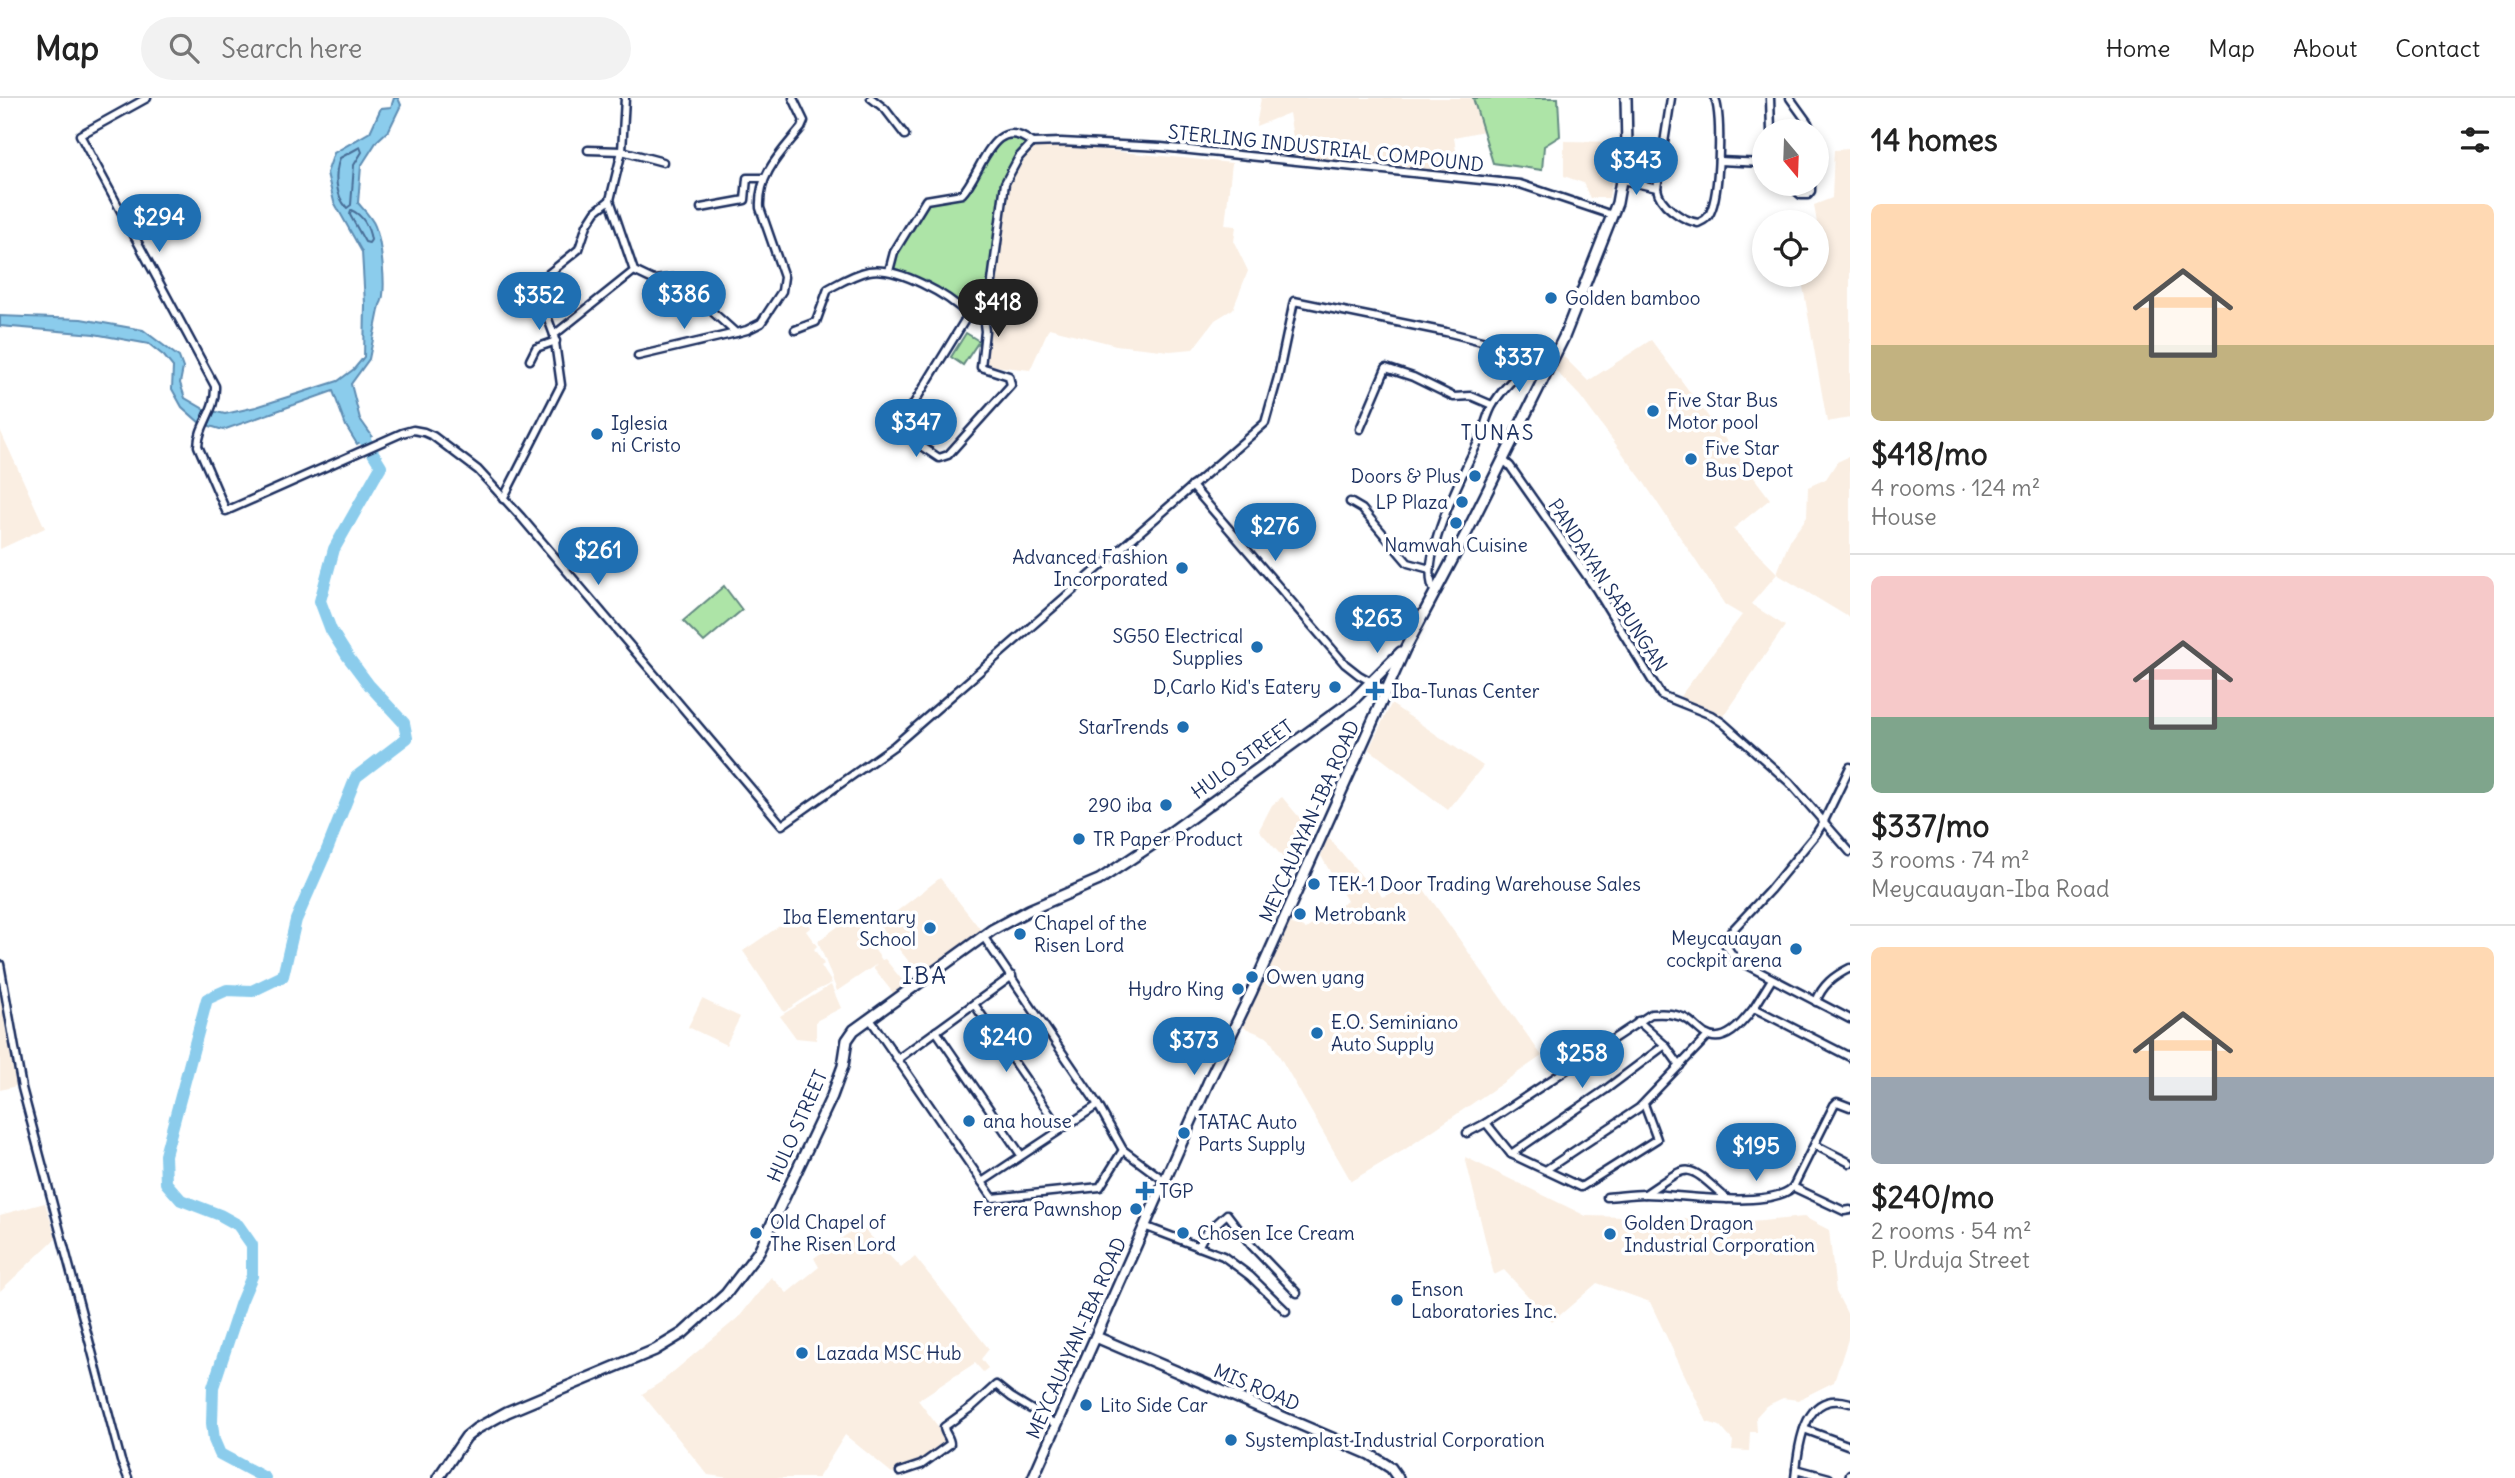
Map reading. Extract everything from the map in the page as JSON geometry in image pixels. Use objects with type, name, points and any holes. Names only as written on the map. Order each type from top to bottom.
[{"type":"street","points":[[147,98],[80,135],[215,386],[214,404],[202,428],[198,446],[226,511],[377,444],[413,430],[424,432],[478,470],[521,517],[782,825],[894,746],[1265,423],[1279,377],[1294,301],[1548,357]]},
{"type":"street","points":[[625,98],[622,151],[610,200],[634,271],[653,280],[671,276],[675,278],[736,333]]},
{"type":"street","points":[[638,356],[747,330],[761,323],[782,291],[785,277],[760,208],[760,197],[763,178],[804,121],[793,98]]},
{"type":"street","points":[[871,98],[885,109],[905,135]]},
{"type":"street","name":"MEYCAUAYAN-IBA ROAD","points":[[1033,1478],[1405,649],[1503,460],[1548,357],[1564,337],[1612,215],[1622,180],[1627,147],[1626,98]]},
{"type":"street","points":[[1671,98],[1657,188],[1662,202],[1689,221],[1698,223],[1711,211],[1719,160],[1715,98]]},
{"type":"street","points":[[1770,98],[1771,119]]},
{"type":"street","points":[[1790,98],[1805,119]]},
{"type":"street","name":"STERLING INDUSTRIAL COMPOUND","points":[[889,271],[894,253],[926,200],[962,194],[989,149],[999,137],[1006,134],[1025,137],[1032,143],[1161,147],[1520,184],[1612,215]]},
{"type":"street","points":[[968,315],[900,426],[903,434],[939,458],[948,455],[1011,385],[1009,376],[981,367],[984,316],[991,289],[1005,183],[1019,157],[1032,143]]},
{"type":"street","points":[[588,150],[622,151],[663,162]]},
{"type":"street","points":[[1719,160],[1752,162]]},
{"type":"street","points":[[701,208],[745,200],[747,178],[763,178]]},
{"type":"street","points":[[1622,180],[1657,188]]},
{"type":"street","points":[[503,499],[560,388],[555,338],[539,295],[539,286],[542,279],[579,249],[587,225],[596,211],[610,200]]},
{"type":"street","points":[[796,330],[816,322],[828,289],[872,270],[889,271],[955,301],[968,315],[984,316]]},
{"type":"street","points":[[530,360],[536,348],[555,338],[634,271]]},
{"type":"street","points":[[1435,592],[1430,585],[1430,569],[1440,527],[1492,405],[1513,378],[1548,357]]},
{"type":"street","points":[[1360,429],[1386,368],[1413,377],[1454,397],[1471,396],[1492,405]]},
{"type":"street","name":"PANDAYAN SABUNGAN","points":[[1503,460],[1510,466],[1595,589],[1661,695],[1724,723],[1789,782],[1850,852]]},
{"type":"street","points":[[1192,486],[1345,664],[1386,690]]},
{"type":"street","points":[[1350,502],[1362,509],[1408,563],[1430,569]]},
{"type":"street","name":"HULO STREET","points":[[438,1478],[466,1437],[476,1429],[507,1412],[655,1350],[683,1333],[726,1294],[759,1251],[832,1096],[843,1066],[847,1040],[854,1031],[983,936],[1008,921],[1120,868],[1340,710],[1373,683],[1405,649]]},
{"type":"street","points":[[1850,767],[1823,823],[1770,890],[1726,937],[1725,944],[1735,959],[1850,1019]]},
{"type":"street","points":[[983,936],[1098,1105],[1123,1150],[1165,1181]]},
{"type":"street","points":[[0,964],[22,1088],[121,1461],[128,1478]]},
{"type":"street","points":[[1816,1002],[1820,992],[1832,978],[1850,968]]},
{"type":"street","points":[[898,1059],[1012,976]]},
{"type":"street","points":[[1467,1133],[1651,1014],[1670,1013],[1687,1019],[1708,1036],[1726,1036],[1735,1030],[1754,1008],[1772,979]]},
{"type":"street","points":[[974,1004],[1060,1129]]},
{"type":"street","points":[[1754,1008],[1850,1057]]},
{"type":"street","points":[[870,1019],[993,1198],[1100,1187],[1123,1150]]},
{"type":"street","points":[[1638,1021],[1665,1045],[1680,1066]]},
{"type":"street","points":[[936,1031],[1021,1155]]},
{"type":"street","points":[[1547,1170],[1644,1104],[1708,1036]]},
{"type":"street","points":[[1511,1154],[1665,1045]]},
{"type":"street","points":[[1608,1197],[1645,1194],[1729,1200],[1786,1194],[1793,1186],[1834,1105],[1837,1102],[1850,1107]]},
{"type":"street","points":[[1486,1123],[1511,1154],[1581,1187],[1654,1143],[1657,1135],[1644,1104]]},
{"type":"street","points":[[982,1182],[1098,1105]]},
{"type":"street","points":[[1815,1145],[1850,1163]]},
{"type":"street","points":[[1645,1194],[1681,1170],[1690,1169],[1729,1200]]},
{"type":"street","points":[[1793,1186],[1844,1211],[1850,1210]]},
{"type":"street","points":[[1198,1247],[1205,1234],[1227,1214],[1251,1245],[1297,1293]]},
{"type":"street","points":[[1144,1226],[1223,1256],[1250,1276],[1286,1311]]},
{"type":"street","name":"MIS ROAD","points":[[1096,1337],[1369,1454],[1391,1468],[1398,1478]]},
{"type":"street","points":[[900,1472],[921,1465],[950,1444],[944,1427],[996,1385],[1057,1425]]},
{"type":"street","points":[[1795,1478],[1804,1429],[1811,1413],[1823,1403],[1837,1399],[1850,1403]]},
{"type":"street","points":[[1804,1429],[1850,1446]]},
{"type":"street","points":[[1796,1469],[1829,1478]]},
{"type":"shaded area","points":[[1261,98],[1473,98],[1484,131],[1454,137],[1459,172],[1296,156],[1289,113],[1256,126]]},
{"type":"shaded area","points":[[1564,141],[1617,142],[1609,198],[1590,198],[1583,183],[1564,176]]},
{"type":"shaded area","points":[[1042,144],[1232,163],[1225,225],[1236,226],[1234,242],[1248,271],[1233,309],[1215,320],[1193,349],[1170,351],[1116,345],[1049,328],[1030,370],[985,365],[995,264],[1010,182],[1031,149]]},
{"type":"shaded area","points":[[1850,149],[1850,418],[1827,422],[1803,287],[1829,287],[1829,210],[1815,210],[1814,205],[1832,198],[1834,150]]},
{"type":"shaded area","points":[[1651,340],[1770,499],[1733,529],[1777,573],[1790,540],[1807,517],[1808,487],[1826,479],[1837,462],[1850,456],[1850,618],[1777,574],[1751,604],[1785,626],[1721,719],[1675,703],[1742,615],[1725,605],[1643,481],[1580,396],[1555,370],[1563,356],[1588,381]]},
{"type":"shaded area","points":[[0,430],[45,528],[0,549]]},
{"type":"shaded area","points":[[1391,704],[1483,766],[1448,810],[1369,749]]},
{"type":"shaded area","points":[[1282,797],[1310,830],[1292,868],[1259,830],[1272,805]]},
{"type":"shaded area","points":[[1328,837],[1365,880],[1370,877],[1382,897],[1418,881],[1542,1056],[1404,1150],[1351,1181],[1269,1038],[1243,1027],[1287,922],[1306,929],[1347,901],[1321,856]]},
{"type":"shaded area","name":"Iba Elementary School","points":[[940,878],[981,930],[920,975],[879,925]]},
{"type":"shaded area","points":[[800,912],[811,927],[806,931],[817,946],[814,949],[832,983],[784,1012],[743,951]]},
{"type":"shaded area","points":[[851,917],[882,960],[885,959],[906,985],[894,994],[873,968],[877,964],[837,991],[818,941]]},
{"type":"shaded area","points":[[831,985],[841,1008],[816,1021],[816,1040],[796,1038],[780,1016]]},
{"type":"shaded area","points":[[0,994],[16,1086],[0,1090]]},
{"type":"shaded area","points":[[702,999],[740,1017],[726,1045],[688,1027]]},
{"type":"shaded area","points":[[1465,1157],[1586,1216],[1741,1223],[1804,1217],[1829,1230],[1836,1292],[1850,1319],[1850,1333],[1834,1382],[1798,1400],[1783,1398],[1766,1406],[1756,1417],[1757,1432],[1750,1432],[1749,1451],[1732,1450],[1733,1441],[1720,1426],[1707,1422],[1650,1302],[1597,1283],[1552,1322],[1504,1270],[1494,1275]]},
{"type":"shaded area","points":[[45,1203],[56,1238],[0,1291],[0,1215]]},
{"type":"shaded area","points":[[860,1225],[901,1268],[915,1257],[989,1349],[981,1359],[988,1368],[983,1372],[975,1363],[918,1400],[949,1441],[920,1464],[892,1473],[845,1435],[818,1478],[730,1478],[708,1475],[642,1394],[661,1382],[740,1316],[771,1277],[787,1293],[819,1267],[814,1258]]},
{"type":"green space","points":[[1473,98],[1558,98],[1560,136],[1544,146],[1542,170],[1493,163]]},
{"type":"green space","points":[[1006,134],[1032,143],[1009,172],[991,289],[983,316],[968,315],[955,301],[889,271],[894,252],[926,200],[962,194],[989,149]]},
{"type":"green space","points":[[966,333],[979,341],[963,365],[951,357]]},
{"type":"green space","points":[[724,586],[742,610],[704,642],[683,621]]},
{"type":"water","points":[[394,98],[398,98],[401,105],[389,130],[377,141],[361,166],[358,203],[375,226],[384,279],[369,359],[351,384],[360,419],[372,436],[357,444],[346,426],[333,391],[223,430],[200,423],[182,407],[172,389],[173,367],[149,344],[94,334],[0,326],[0,316],[81,319],[143,330],[179,357],[183,368],[180,383],[185,398],[204,409],[225,414],[338,381],[364,357],[365,304],[362,252],[334,202],[327,173],[334,153],[370,132],[381,108],[391,107]]},
{"type":"waterway","points":[[265,1478],[220,1454],[214,1440],[212,1423],[213,1387],[252,1276],[252,1245],[238,1225],[181,1200],[166,1183],[165,1155],[207,999],[227,990],[252,991],[283,976],[296,920],[356,777],[407,738],[404,723],[369,685],[348,657],[331,630],[320,601],[334,549],[381,466],[357,427]]},
{"type":"place","name":"Golden bamboo","points":[[1551,298]]},
{"type":"place","name":"Five Star Bus Motor pool","points":[[1653,411]]},
{"type":"place","name":"Iglesia ni Cristo","points":[[597,434]]},
{"type":"place","name":"Five Star Bus Depot","points":[[1691,459]]},
{"type":"place","name":"Doors & Plus","points":[[1475,476]]},
{"type":"place","name":"LP Plaza","points":[[1462,502]]},
{"type":"place","name":"Namwah Cuisine","points":[[1456,523]]},
{"type":"place","name":"Advanced Fashion Incorporated","points":[[1182,568]]},
{"type":"place","name":"SG50 Electrical Supplies","points":[[1257,647]]},
{"type":"place","name":"D,Carlo Kid's Eatery","points":[[1335,687]]},
{"type":"place","name":"Iba-Tunas Center","points":[[1375,691]]},
{"type":"place","name":"StarTrends","points":[[1183,727]]},
{"type":"place","name":"290 iba","points":[[1166,805]]},
{"type":"place","name":"TR Paper Product","points":[[1079,839]]},
{"type":"place","name":"TEK-1 Door Trading Warehouse Sales","points":[[1314,884]]},
{"type":"place","name":"Metrobank","points":[[1300,914]]},
{"type":"place","name":"Iba Elementary School","points":[[930,928]]},
{"type":"place","name":"Chapel of the Risen Lord","points":[[1020,934]]},
{"type":"place","name":"Meycauayan cockpit arena","points":[[1796,949]]},
{"type":"place","name":"Owen yang","points":[[1252,977]]},
{"type":"place","name":"Hydro King","points":[[1238,989]]},
{"type":"place","name":"E.O. Seminiano Auto Supply","points":[[1317,1033]]},
{"type":"place","name":"ana house","points":[[969,1121]]},
{"type":"place","name":"TATAC Auto Parts Supply","points":[[1184,1133]]},
{"type":"place","name":"TGP","points":[[1145,1191]]},
{"type":"place","name":"Ferera Pawnshop","points":[[1136,1209]]},
{"type":"place","name":"Old Chapel of The Risen Lord","points":[[756,1233]]},
{"type":"place","name":"Chosen Ice Cream","points":[[1183,1233]]},
{"type":"place","name":"Golden Dragon Industrial Corporation","points":[[1610,1234]]},
{"type":"place","name":"Enson Laboratories Inc.","points":[[1397,1300]]},
{"type":"place","name":"Lazada MSC Hub","points":[[802,1353]]},
{"type":"place","name":"Lito Side Car","points":[[1086,1405]]},
{"type":"place","name":"Systemplast Industrial Corporation","points":[[1231,1440]]},
{"type":"district","name":"TUNAS","points":[[1498,433]]},
{"type":"district","name":"IBA","points":[[925,976]]}]
